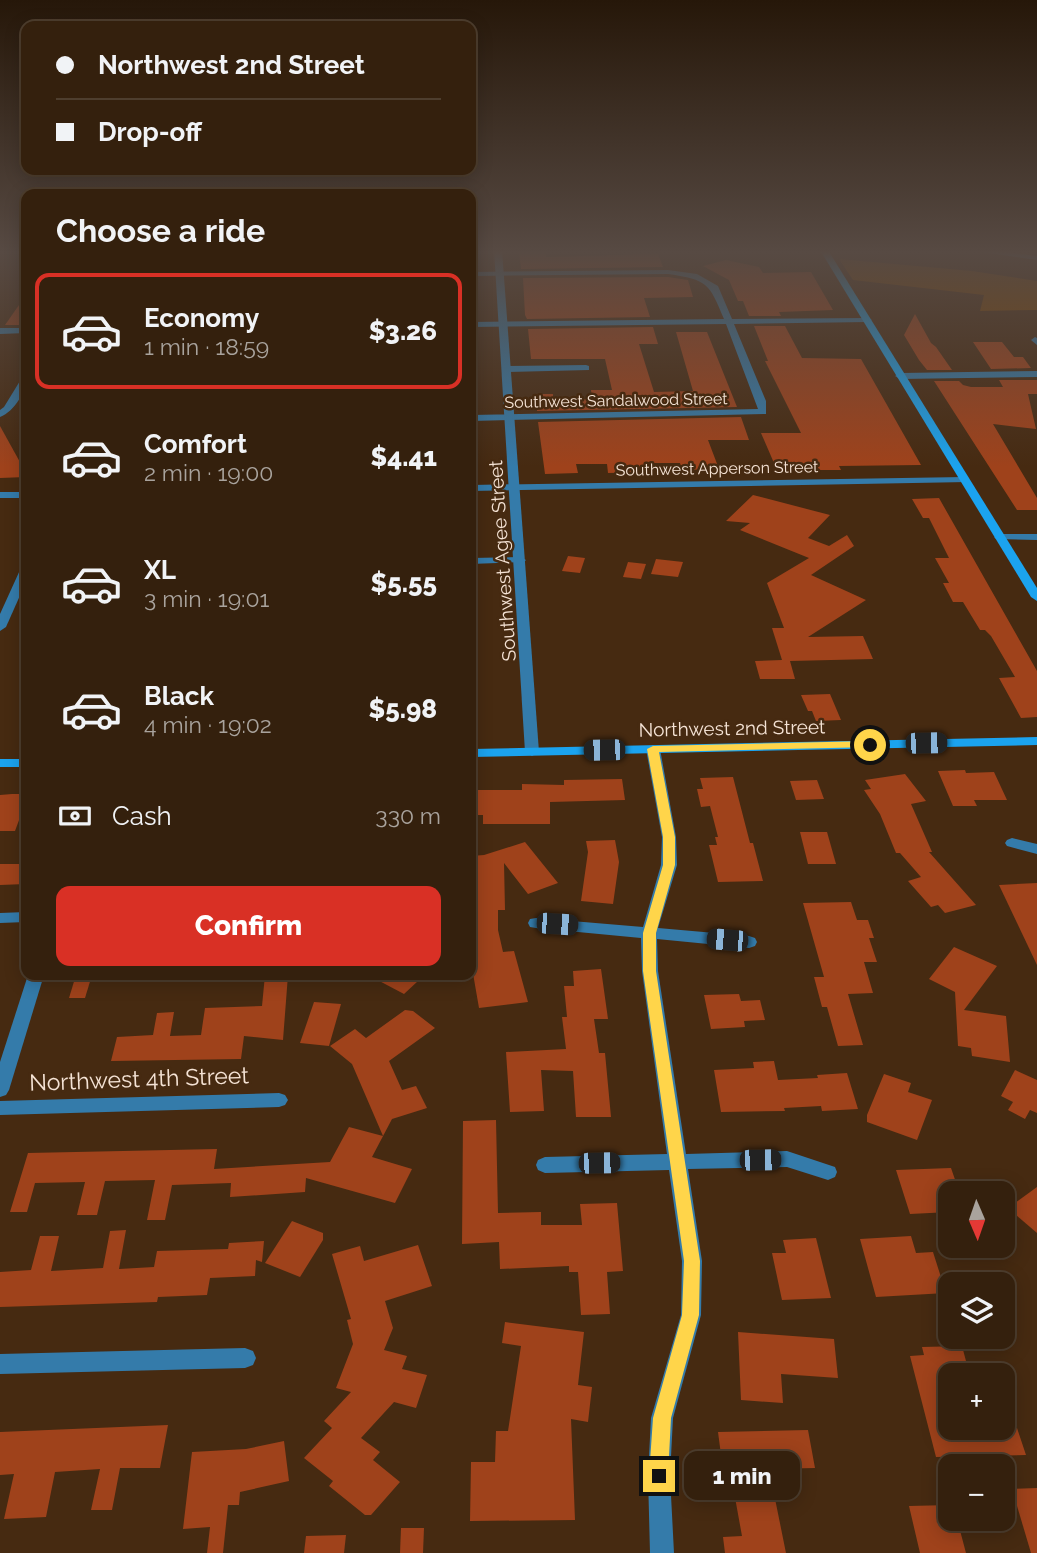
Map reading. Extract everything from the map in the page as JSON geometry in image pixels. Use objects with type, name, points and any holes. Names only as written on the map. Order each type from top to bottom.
[{"type":"main road","points":[[869,322],[1037,597]]},
{"type":"main road","name":"Northwest 2nd Street","points":[[476,753],[1037,741]]},
{"type":"main road","points":[[0,763],[21,763]]},
{"type":"street","points":[[476,325],[693,322]]},
{"type":"street","name":"Southwest Sandalwood Street","points":[[476,418],[763,412],[729,322]]},
{"type":"street","name":"Southwest Agee Street","points":[[503,325],[532,751]]},
{"type":"street","points":[[0,331],[21,331]]},
{"type":"street","points":[[506,369],[586,368]]},
{"type":"street","points":[[900,376],[1037,374]]},
{"type":"street","points":[[0,414],[8,409],[21,387]]},
{"type":"street","name":"Southwest Apperson Street","points":[[476,488],[964,480]]},
{"type":"street","points":[[0,495],[21,495]]},
{"type":"street","points":[[1000,537],[1037,537]]},
{"type":"street","points":[[476,561],[520,560]]},
{"type":"street","points":[[0,627],[21,581]]},
{"type":"street","points":[[653,749],[669,837],[669,865],[649,933],[650,971],[692,1261],[691,1315],[662,1418],[659,1476],[662,1553]]},
{"type":"street","points":[[1012,844],[1037,849]]},
{"type":"street","points":[[0,918],[21,917]]},
{"type":"street","points":[[536,923],[749,942]]},
{"type":"street","points":[[0,1090],[34,980]]},
{"type":"street","name":"Northwest 4th Street","points":[[0,1108],[279,1100]]},
{"type":"street","points":[[545,1165],[787,1159],[828,1172]]},
{"type":"street","points":[[0,1364],[245,1358]]},
{"type":"building","points":[[7,322],[21,322],[21,325],[5,325]]},
{"type":"building","points":[[911,322],[920,322],[931,343],[952,370],[927,370],[904,335]]},
{"type":"building","points":[[754,326],[785,326],[802,358],[861,359],[921,465],[839,466],[841,470],[777,470],[761,433],[801,433],[765,361],[768,361]]},
{"type":"building","points":[[653,327],[658,344],[639,344],[654,392],[693,391],[676,332],[707,332],[737,407],[537,411],[536,394],[553,394],[553,400],[592,399],[591,390],[612,390],[605,359],[531,359],[528,329]]},
{"type":"building","points":[[973,342],[1002,342],[1014,357],[1023,357],[1031,368],[991,369]]},
{"type":"building","points":[[999,380],[1037,380],[1037,394],[1028,394],[1036,429],[993,424],[1037,498],[1037,510],[1017,510],[934,381],[959,381],[971,387],[1003,387]]},
{"type":"building","points":[[741,417],[749,440],[708,440],[719,469],[682,470],[680,463],[649,463],[651,472],[608,473],[607,464],[576,464],[578,473],[545,474],[538,422]]},
{"type":"building","points":[[0,426],[21,464],[21,477],[0,478]]},
{"type":"building","points":[[753,495],[830,515],[808,538],[829,546],[847,535],[854,546],[811,575],[866,600],[808,637],[863,636],[873,659],[790,661],[795,679],[760,679],[755,661],[782,660],[772,628],[784,628],[767,583],[809,558],[740,530],[750,523],[726,521]]},
{"type":"building","points":[[939,498],[1037,671],[1037,717],[1021,718],[999,678],[1015,677],[991,636],[985,630],[980,630],[963,602],[953,602],[943,583],[949,583],[935,558],[949,558],[929,518],[923,518],[912,499]]},
{"type":"building","points":[[568,556],[585,558],[580,573],[562,571]]},
{"type":"building","points":[[656,559],[683,562],[678,577],[651,574]]},
{"type":"building","points":[[628,562],[646,564],[641,579],[623,577]]},
{"type":"building","points":[[830,694],[841,720],[816,721],[801,695]]},
{"type":"building","points":[[965,770],[966,773],[994,772],[1007,800],[974,800],[977,806],[953,806],[938,771]]},
{"type":"building","points":[[905,774],[926,801],[911,804],[932,852],[929,852],[976,905],[945,913],[938,905],[931,907],[908,881],[921,877],[900,853],[896,853],[880,814],[864,790],[871,789],[865,780]]},
{"type":"building","points":[[733,777],[763,881],[718,882],[709,845],[717,845],[715,837],[718,837],[710,806],[701,807],[697,789],[703,789],[700,778]]},
{"type":"building","points":[[622,779],[625,800],[550,802],[550,824],[483,824],[483,815],[476,815],[476,790],[522,790],[522,784],[564,785],[564,780]]},
{"type":"building","points":[[817,780],[824,799],[796,800],[790,781]]},
{"type":"building","points":[[21,794],[21,815],[15,831],[0,831],[0,795]]},
{"type":"building","points":[[800,832],[827,832],[836,864],[808,864]]},
{"type":"building","points":[[615,840],[619,862],[613,904],[581,901],[588,852],[586,841]]},
{"type":"building","points":[[525,842],[558,883],[528,894],[504,863],[505,910],[498,910],[498,930],[503,952],[514,951],[528,1002],[479,1008],[474,980],[476,856]]},
{"type":"building","points":[[0,864],[21,864],[21,884],[0,885]]},
{"type":"building","points":[[1037,883],[1037,965],[999,885]]},
{"type":"building","points":[[851,902],[857,920],[868,920],[874,938],[869,938],[877,962],[864,962],[873,993],[848,994],[863,1045],[838,1046],[827,1007],[822,1007],[814,977],[824,977],[803,903]]},
{"type":"building","points":[[954,947],[997,966],[964,1010],[1006,1016],[1010,1062],[972,1056],[971,1048],[958,1046],[955,992],[929,979]]},
{"type":"building","points":[[601,969],[608,1019],[594,1019],[599,1053],[605,1053],[611,1117],[576,1117],[573,1071],[541,1070],[544,1111],[510,1112],[506,1052],[566,1049],[562,1017],[567,1017],[564,986],[574,986],[573,971]]},
{"type":"building","points":[[74,980],[90,980],[85,998],[69,998]]},
{"type":"building","points":[[265,980],[288,980],[283,1040],[244,1036],[241,1059],[111,1061],[117,1037],[153,1035],[157,1013],[174,1012],[170,1036],[201,1035],[205,1008],[262,1006]]},
{"type":"building","points":[[377,980],[418,981],[404,994]]},
{"type":"building","points":[[739,994],[741,1001],[760,1000],[765,1020],[744,1021],[745,1027],[711,1029],[704,995]]},
{"type":"building","points":[[314,1002],[341,1004],[329,1046],[300,1043]]},
{"type":"building","points":[[405,1010],[413,1011],[435,1028],[389,1061],[402,1090],[416,1086],[427,1108],[392,1119],[372,1157],[412,1169],[395,1203],[306,1178],[305,1192],[230,1197],[231,1183],[172,1185],[165,1220],[147,1220],[155,1180],[105,1181],[97,1215],[77,1215],[85,1182],[35,1183],[27,1212],[10,1212],[28,1153],[217,1149],[214,1169],[330,1162],[349,1127],[383,1136],[352,1064],[330,1046],[355,1029],[366,1038]]},
{"type":"building","points":[[774,1061],[778,1080],[847,1073],[858,1109],[822,1111],[821,1106],[784,1108],[785,1111],[721,1112],[714,1070],[754,1068],[753,1062]]},
{"type":"building","points":[[1015,1070],[1037,1080],[1037,1113],[1030,1110],[1025,1119],[1008,1110],[1013,1102],[1001,1096]]},
{"type":"building","points":[[884,1074],[911,1083],[908,1092],[932,1100],[917,1140],[867,1122],[867,1115]]},
{"type":"building","points":[[496,1120],[498,1213],[541,1212],[541,1225],[582,1225],[580,1204],[617,1203],[623,1271],[607,1272],[610,1314],[581,1315],[578,1272],[569,1272],[569,1266],[500,1269],[499,1242],[462,1244],[463,1121]]},
{"type":"building","points":[[951,1168],[956,1181],[938,1181],[938,1213],[910,1214],[896,1170]]},
{"type":"building","points":[[1037,1187],[1037,1233],[1015,1214],[1015,1203]]},
{"type":"building","points":[[292,1221],[323,1233],[323,1240],[300,1277],[265,1263]]},
{"type":"building","points":[[126,1230],[119,1269],[154,1267],[157,1251],[228,1249],[229,1243],[264,1241],[262,1262],[256,1260],[255,1276],[210,1278],[207,1295],[158,1297],[157,1302],[0,1307],[0,1272],[31,1270],[40,1236],[59,1236],[51,1271],[103,1268],[110,1231]]},
{"type":"building","points":[[911,1236],[916,1253],[933,1252],[939,1272],[938,1293],[876,1297],[860,1239]]},
{"type":"building","points":[[816,1238],[831,1298],[782,1300],[772,1253],[786,1253],[783,1240]]},
{"type":"building","points":[[418,1245],[432,1286],[385,1301],[393,1328],[384,1350],[407,1356],[402,1369],[427,1375],[416,1408],[394,1402],[361,1438],[380,1452],[373,1460],[400,1482],[371,1515],[365,1515],[329,1486],[333,1481],[304,1458],[332,1428],[324,1421],[351,1392],[336,1388],[353,1344],[347,1320],[351,1319],[332,1254],[360,1246],[364,1261]]},
{"type":"building","points":[[505,1322],[584,1332],[578,1385],[592,1387],[588,1422],[571,1419],[575,1520],[470,1521],[471,1462],[495,1462],[496,1431],[508,1431],[521,1346],[502,1343]]},
{"type":"building","points":[[738,1332],[834,1339],[838,1378],[781,1374],[783,1403],[741,1400]]},
{"type":"building","points":[[922,1347],[963,1349],[967,1363],[938,1363],[938,1440],[1015,1440],[1017,1428],[1026,1455],[938,1454],[936,1457],[910,1356],[924,1355]]},
{"type":"building","points":[[168,1425],[160,1468],[120,1468],[112,1510],[91,1510],[100,1469],[55,1472],[46,1517],[4,1519],[14,1474],[0,1475],[0,1432]]},
{"type":"building","points":[[808,1430],[815,1468],[769,1469],[786,1553],[725,1553],[723,1537],[742,1536],[730,1470],[723,1470],[718,1432]]},
{"type":"building","points":[[284,1441],[289,1481],[240,1492],[239,1505],[228,1505],[223,1553],[207,1553],[210,1527],[183,1529],[192,1452],[246,1449]]},
{"type":"building","points":[[1037,1488],[1037,1553],[1031,1553],[1015,1499],[1015,1489]]},
{"type":"building","points":[[938,1505],[938,1531],[960,1531],[966,1553],[920,1553],[909,1506]]},
{"type":"building","points":[[401,1528],[424,1528],[423,1553],[400,1553]]},
{"type":"building","points":[[346,1535],[344,1553],[304,1553],[306,1536]]},
{"type":"route","points":[[659,1476],[662,1418],[691,1315],[692,1261],[650,971],[649,933],[669,865],[669,837],[653,749],[870,745]]}]
